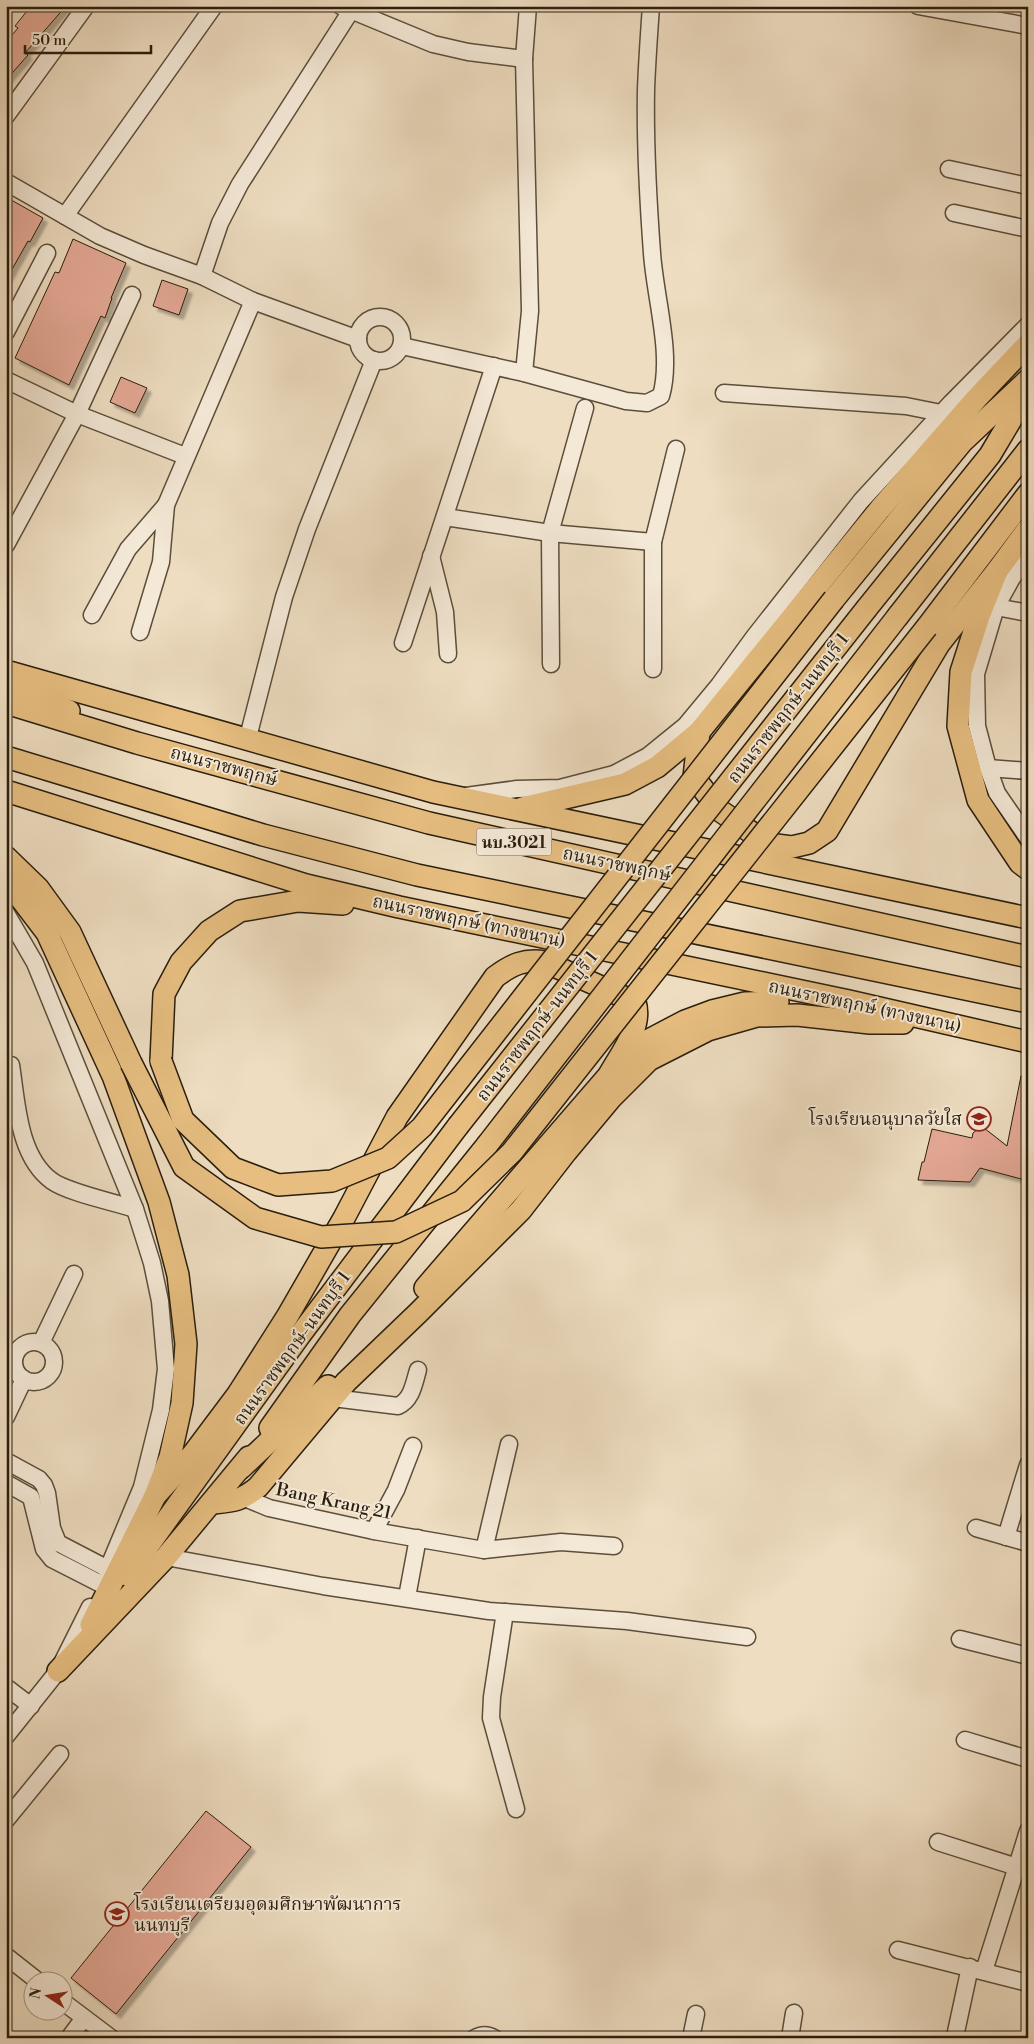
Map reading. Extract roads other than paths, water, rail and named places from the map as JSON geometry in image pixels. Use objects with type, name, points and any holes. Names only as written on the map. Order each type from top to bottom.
[{"type":"main road","points":[[515,810],[625,784],[657,767],[699,732],[880,509],[976,399],[1028,344]]},
{"type":"main road","points":[[399,907],[298,901],[240,911],[209,931],[181,962],[164,994],[161,1061],[183,1120],[233,1168],[278,1185],[332,1181],[388,1158],[422,1127],[834,599],[962,442],[1028,380]]},
{"type":"main road","name":"ถนนราชพฤกษ์-นนทบุรี 1","points":[[58,1671],[300,1335],[458,1126],[867,608],[990,456],[1028,391]]},
{"type":"main road","name":"ถนนราชพฤกษ์-นนทบุรี 1","points":[[58,1671],[166,1557],[241,1468],[350,1316],[487,1145],[1028,450]]},
{"type":"main road","points":[[6,857],[38,888],[70,932],[130,1063],[184,1167],[255,1218],[320,1237],[396,1232],[462,1202],[512,1152],[928,627],[1028,494]]},
{"type":"main road","points":[[699,732],[694,777],[719,810],[768,844],[792,848],[809,843],[827,831],[940,644],[1028,529]]},
{"type":"main road","points":[[997,571],[961,672],[958,726],[978,800],[1020,863],[1028,869]]},
{"type":"main road","name":"นบ.3021","points":[[6,671],[247,741],[456,797],[1028,918]]},
{"type":"main road","points":[[6,681],[137,743]]},
{"type":"main road","name":"ถนนราชพฤกษ์","points":[[6,703],[137,743],[428,823],[1028,957]]},
{"type":"main road","points":[[6,757],[263,835],[416,875],[1028,1002]]},
{"type":"main road","name":"ถนนราชพฤกษ์ (ทางขนาน)","points":[[6,790],[259,872],[399,907],[849,1001],[1028,1042]]},
{"type":"main road","points":[[6,880],[47,933],[113,1076],[159,1202],[178,1275],[186,1344],[182,1403],[170,1457],[155,1496],[91,1625]]},
{"type":"main road","points":[[155,1496],[194,1454],[238,1394],[287,1317],[344,1218],[397,1117],[495,977],[509,967],[534,960],[545,962],[635,1002],[638,1011],[636,1025],[609,1075]]},
{"type":"main road","points":[[241,1468],[398,1319],[609,1075],[645,1042],[685,1021],[712,1011],[745,1003],[849,1001]]},
{"type":"main road","points":[[212,1503],[236,1501],[245,1498],[258,1487],[346,1382],[521,1210],[566,1152],[606,1105],[649,1060],[708,1030],[757,1016],[797,1015],[870,1023],[939,1022]]},
{"type":"street","points":[[6,116],[86,6]]},
{"type":"street","points":[[65,216],[214,6]]},
{"type":"street","points":[[524,373],[530,311],[524,59],[528,6]]},
{"type":"street","points":[[402,346],[524,373],[626,401],[647,403],[662,396],[666,380],[666,359],[654,281],[647,184],[646,90],[651,6]]},
{"type":"street","points":[[918,6],[1028,26]]},
{"type":"street","points":[[202,276],[220,223],[240,184],[349,8],[433,44],[468,52],[524,59]]},
{"type":"street","points":[[949,169],[1028,186]]},
{"type":"street","points":[[6,182],[100,236],[144,255],[202,276],[253,301],[358,338]]},
{"type":"street","points":[[954,213],[1028,229]]},
{"type":"street","points":[[6,332],[47,252]]},
{"type":"street","points":[[6,545],[77,414],[132,295]]},
{"type":"street","points":[[140,632],[161,562],[166,504],[253,301]]},
{"type":"street","points":[[384,317],[395,322],[402,333],[402,346],[396,355],[385,361],[374,360],[365,355],[360,348],[358,338],[362,326],[372,318],[384,317]]},
{"type":"street","points":[[456,797],[517,789],[560,788],[614,774],[648,756],[685,726],[861,501],[941,414],[1028,325]]},
{"type":"street","points":[[247,741],[264,683],[284,597],[306,528],[374,360]]},
{"type":"street","points":[[404,643],[494,366]]},
{"type":"street","points":[[6,380],[77,414],[185,456]]},
{"type":"street","points":[[724,393],[906,406],[941,414]]},
{"type":"street","points":[[551,664],[550,533],[585,408]]},
{"type":"street","points":[[653,668],[653,542],[676,449]]},
{"type":"street","points":[[92,615],[128,549],[166,504]]},
{"type":"street","points":[[445,518],[550,533],[653,542]]},
{"type":"street","points":[[431,556],[445,612],[448,654]]},
{"type":"street","points":[[1028,556],[1012,578],[996,606],[976,674],[977,726],[988,768],[997,793],[1028,838]]},
{"type":"street","points":[[996,606],[1028,613]]},
{"type":"street","points":[[988,768],[1028,771]]},
{"type":"street","points":[[6,914],[35,963],[135,1209],[152,1263],[160,1301],[166,1369],[161,1410],[142,1488],[105,1576],[58,1671]]},
{"type":"street","points":[[11,1065],[19,1119],[29,1152],[37,1166],[52,1181],[66,1188],[135,1209]]},
{"type":"street","points":[[41,1343],[74,1274]]},
{"type":"street","points":[[28,1343],[41,1343],[51,1351],[53,1357],[52,1370],[43,1380],[37,1382],[24,1379],[16,1369],[12,1348],[28,1343]]},
{"type":"street","points":[[333,1398],[398,1406],[405,1403],[409,1396],[418,1370]]},
{"type":"street","points":[[6,1417],[24,1379]]},
{"type":"street","points":[[484,1550],[509,1444]]},
{"type":"street","points":[[374,1531],[396,1490],[413,1446]]},
{"type":"street","points":[[6,1461],[38,1479],[44,1485],[48,1493],[52,1528],[58,1543],[105,1576]]},
{"type":"street","points":[[1006,1537],[1028,1465]]},
{"type":"street","points":[[6,1483],[31,1497],[44,1549],[52,1559],[105,1576]]},
{"type":"street","name":"Bang Krang 21","points":[[245,1498],[269,1508],[374,1531],[484,1550],[561,1542],[614,1546]]},
{"type":"street","points":[[976,1528],[1028,1543]]},
{"type":"street","points":[[407,1598],[418,1538]]},
{"type":"street","points":[[166,1557],[323,1586],[505,1612],[627,1621],[747,1638]]},
{"type":"street","points":[[505,1612],[492,1697],[492,1718],[516,1809]]},
{"type":"street","points":[[960,1639],[1028,1656]]},
{"type":"street","name":"ถนนราชพฤกษ์-นนทบุรี 1","points":[[6,1736],[58,1671]]},
{"type":"street","points":[[6,1687],[31,1706]]},
{"type":"street","points":[[965,1740],[1028,1759]]},
{"type":"street","points":[[6,1820],[60,1754]]},
{"type":"street","points":[[956,2032],[977,1969],[1017,1868],[1028,1831]]},
{"type":"street","points":[[938,1842],[1017,1868]]},
{"type":"street","points":[[898,1950],[1028,1983]]},
{"type":"street","points":[[6,1956],[26,1972]]},
{"type":"street","points":[[72,2009],[111,2038]]},
{"type":"street","points":[[790,2038],[794,2013]]},
{"type":"street","points":[[691,2038],[696,2014]]},
{"type":"street","points":[[69,2038],[84,2018]]},
{"type":"street","points":[[475,2038],[480,2035],[488,2035],[494,2038]]},
{"type":"place","name":"โรงเรียนอนุบาลวัยใส","points":[[979,1119]]},
{"type":"place","name":"โรงเรียนเตรียมอุดมศึกษาพัฒนาการ นนทบุรี","points":[[117,1914]]}]
